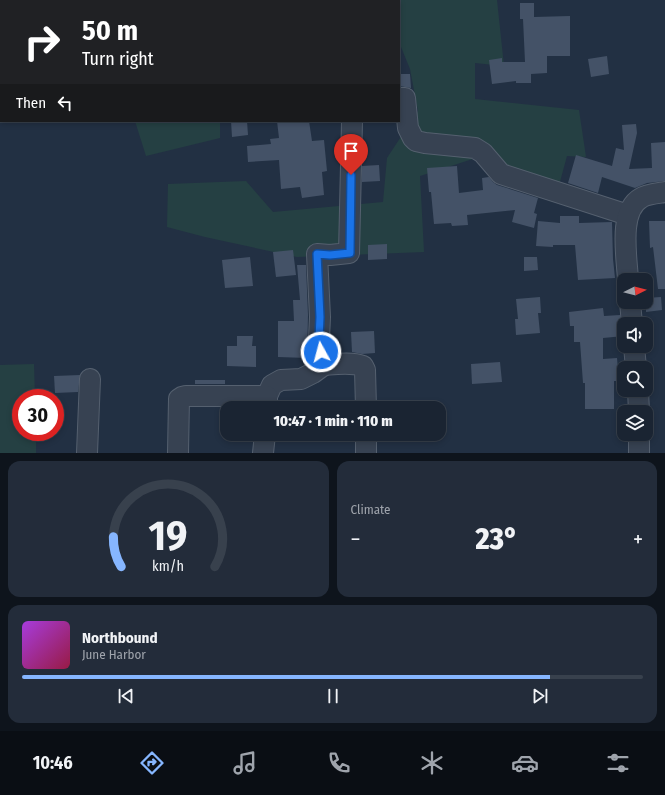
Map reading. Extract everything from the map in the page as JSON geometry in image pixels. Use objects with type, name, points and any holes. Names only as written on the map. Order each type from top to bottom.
[{"type":"street","points":[[400,98],[406,98],[408,128],[416,141],[475,148],[482,153],[501,174],[628,215]]},
{"type":"street","points":[[324,366],[319,339],[320,317],[317,254],[330,255],[350,253],[352,122]]},
{"type":"street","points":[[628,273],[625,234],[628,215],[632,205],[641,197],[665,192]]},
{"type":"street","points":[[267,401],[272,385],[281,380],[301,379],[324,366],[335,364],[358,364],[364,366],[366,401]]},
{"type":"street","points":[[87,453],[90,379]]},
{"type":"street","points":[[178,453],[178,399],[186,396],[254,401]]},
{"type":"street","points":[[263,453],[264,441]]},
{"type":"street","points":[[366,441],[366,453]]},
{"type":"street","points":[[639,441],[639,453]]},
{"type":"green space","points":[[400,0],[497,0],[504,66],[475,63],[475,99],[579,110],[586,157],[567,156],[555,200],[485,155],[420,176],[424,252],[297,257],[167,227],[168,184],[246,181],[273,212],[383,202],[387,158],[418,111],[410,69],[400,44]]},
{"type":"green space","points":[[135,122],[220,122],[220,138],[146,156]]},
{"type":"green space","points":[[34,364],[35,389],[12,389],[12,441],[36,441],[36,453],[0,453],[0,365]]},
{"type":"building","points":[[520,3],[534,3],[534,17],[570,16],[570,56],[547,56],[547,73],[531,74],[531,83],[516,83],[516,81],[492,84],[489,60],[502,58],[502,62],[525,62],[523,19],[520,19]]},
{"type":"building","points":[[607,56],[609,74],[591,77],[588,59]]},
{"type":"building","points":[[400,74],[410,74],[411,88],[400,86]]},
{"type":"building","points":[[231,122],[247,122],[248,135],[232,137]]},
{"type":"building","points":[[277,122],[309,122],[312,141],[324,140],[327,171],[322,172],[324,195],[302,198],[300,187],[281,189],[279,160],[248,162],[247,146],[271,144],[270,139],[279,138]]},
{"type":"building","points":[[636,124],[637,133],[629,169],[652,168],[651,143],[665,142],[665,181],[647,183],[635,188],[602,177],[598,193],[568,183],[576,155],[612,166],[616,148],[624,150],[622,125]]},
{"type":"building","points":[[379,165],[380,181],[362,182],[362,166]]},
{"type":"building","points":[[457,166],[459,193],[483,190],[482,178],[489,177],[497,185],[538,198],[534,213],[537,214],[534,228],[512,222],[515,210],[467,215],[468,225],[452,226],[451,223],[434,224],[427,168]]},
{"type":"building","points":[[560,216],[579,216],[579,223],[612,222],[615,278],[578,280],[575,245],[553,245],[553,247],[536,246],[538,221],[560,223]]},
{"type":"building","points":[[649,221],[665,221],[665,289],[658,289],[653,247],[650,248]]},
{"type":"building","points":[[387,244],[387,259],[368,260],[368,245]]},
{"type":"building","points":[[293,250],[296,275],[276,277],[273,252]]},
{"type":"building","points":[[250,257],[253,286],[225,288],[222,260]]},
{"type":"building","points":[[524,257],[537,257],[538,270],[524,271]]},
{"type":"building","points":[[297,265],[306,265],[308,315],[307,358],[278,357],[278,321],[294,321],[293,300],[300,300]]},
{"type":"building","points":[[540,297],[541,313],[538,313],[540,333],[516,335],[515,319],[518,319],[516,299]]},
{"type":"building","points":[[661,297],[662,310],[646,312],[646,309],[653,309],[653,298]]},
{"type":"building","points":[[603,308],[604,316],[620,315],[620,317],[617,317],[617,337],[603,338],[603,359],[617,358],[617,381],[614,381],[614,409],[585,409],[585,383],[583,383],[580,342],[574,342],[574,326],[570,326],[569,312]]},
{"type":"building","points":[[374,331],[375,353],[362,354],[352,352],[351,332]]},
{"type":"building","points":[[237,336],[253,336],[252,346],[256,346],[256,367],[227,366],[227,346],[237,346]]},
{"type":"building","points":[[500,362],[502,382],[472,384],[471,364]]},
{"type":"building","points":[[80,375],[78,392],[64,393],[64,389],[55,389],[54,376]]},
{"type":"building","points":[[195,380],[225,380],[225,384],[195,384]]},
{"type":"route","points":[[321,352],[319,339],[320,317],[317,254],[330,255],[350,253],[351,175]]}]
